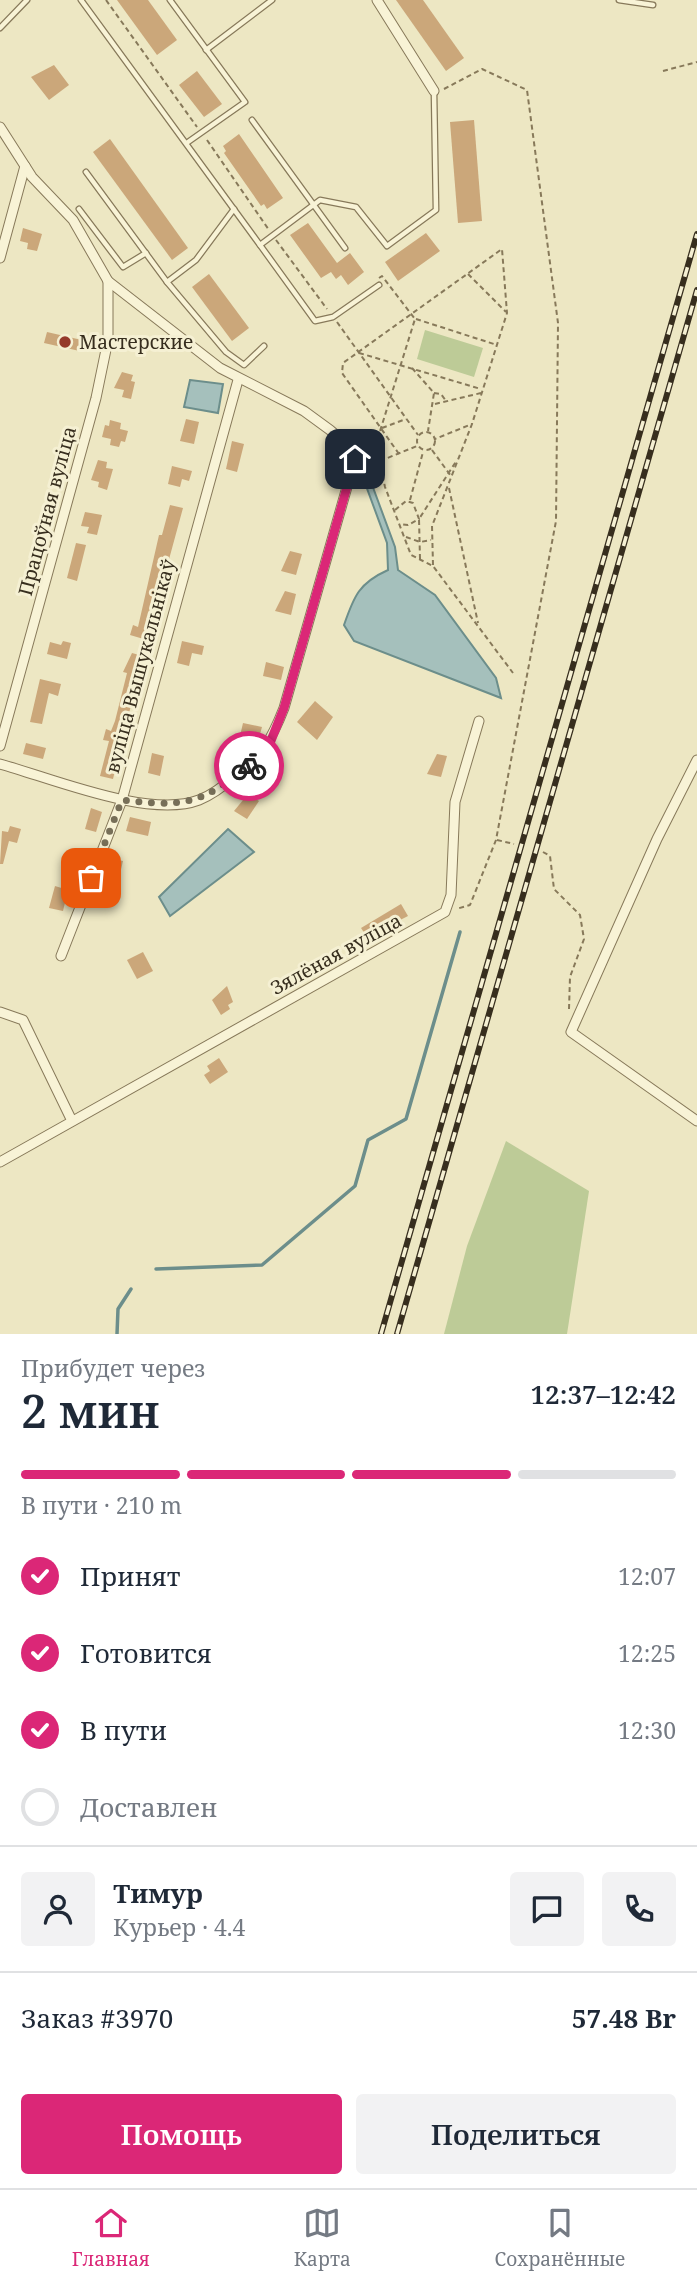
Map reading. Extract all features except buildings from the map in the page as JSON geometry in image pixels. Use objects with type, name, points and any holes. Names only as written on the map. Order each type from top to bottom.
[{"type":"street","points":[[377,0],[435,91]]},
{"type":"street","points":[[0,127],[25,166],[73,220],[108,281],[238,380],[304,411],[353,450],[354,467],[322,565],[284,708],[270,743],[256,760],[200,800],[180,804],[122,800],[0,764]]},
{"type":"street","points":[[0,258],[25,166]]},
{"type":"street","name":"Працоўная вуліца","points":[[0,747],[96,398],[108,340],[108,281]]},
{"type":"street","name":"вуліца Вышукальнікаў","points":[[61,956],[122,800],[238,380]]},
{"type":"street","points":[[445,912],[451,895],[455,802],[479,721]]},
{"type":"street","points":[[697,760],[657,839],[571,1032],[697,1121]]},
{"type":"street","name":"Зялёная вуліца","points":[[0,1162],[445,912]]},
{"type":"street","points":[[0,1012],[23,1020],[72,1121]]},
{"type":"lane","points":[[0,29],[27,0]]},
{"type":"lane","points":[[81,0],[188,142],[315,321],[333,317],[379,285]]},
{"type":"lane","points":[[170,0],[245,102],[188,142]]},
{"type":"lane","points":[[206,50],[272,0]]},
{"type":"lane","points":[[619,0],[653,5]]},
{"type":"lane","points":[[260,245],[320,200],[356,207],[387,246],[436,210],[435,91]]},
{"type":"lane","points":[[252,120],[345,248]]},
{"type":"lane","points":[[86,172],[167,282],[226,352],[244,365],[264,346]]},
{"type":"lane","points":[[79,209],[123,267],[146,253]]},
{"type":"lane","points":[[167,282],[196,260],[234,209]]},
{"type":"path","points":[[106,0],[418,435],[417,446]]},
{"type":"path","points":[[663,71],[697,62]]},
{"type":"path","points":[[435,91],[451,88],[481,69],[527,90],[558,323],[556,521],[496,840],[470,905],[445,912]]},
{"type":"path","points":[[398,454],[342,373],[343,363],[502,249],[507,313],[461,456],[432,526],[433,566]]},
{"type":"path","points":[[467,274],[507,313]]},
{"type":"path","points":[[371,283],[382,276],[415,319],[497,345]]},
{"type":"path","points":[[415,319],[380,428],[376,444],[379,461],[411,555],[433,566],[513,673]]},
{"type":"path","points":[[358,352],[482,391]]},
{"type":"path","points":[[411,367],[434,393],[441,394],[446,402]]},
{"type":"path","points":[[434,405],[482,391]]},
{"type":"path","points":[[428,431],[434,393]]},
{"type":"path","points":[[380,428],[406,419]]},
{"type":"path","points":[[431,449],[435,439],[472,424]]},
{"type":"path","points":[[428,431],[435,439]]},
{"type":"path","points":[[418,435],[428,431]]},
{"type":"path","points":[[379,461],[417,446]]},
{"type":"path","points":[[417,446],[423,450],[431,449]]},
{"type":"path","points":[[431,449],[452,477]]},
{"type":"path","points":[[410,502],[423,450]]},
{"type":"path","points":[[399,523],[408,525],[419,519],[461,456]]},
{"type":"path","points":[[448,486],[478,624]]},
{"type":"path","points":[[394,510],[402,502],[410,502],[416,506],[420,560]]},
{"type":"path","points":[[404,537],[419,542],[432,540]]},
{"type":"path","points":[[496,840],[514,844]]},
{"type":"path","points":[[543,852],[550,856],[554,889],[580,915],[584,939],[570,977],[569,1010]]},
{"type":"green space","points":[[425,330],[483,348],[474,377],[417,359]]},
{"type":"green space","points":[[506,1141],[589,1191],[567,1334],[444,1334],[467,1246]]},
{"type":"water","points":[[190,380],[223,384],[218,413],[184,407]]},
{"type":"water","points":[[371,482],[395,547],[398,570],[435,595],[496,678],[501,698],[354,641],[344,625],[351,606],[364,585],[388,570],[387,543],[365,483]]},
{"type":"water","points":[[228,829],[254,852],[170,916],[159,897]]},
{"type":"waterway","points":[[156,1269],[262,1265],[355,1186],[368,1140],[406,1119],[460,932]]},
{"type":"waterway","points":[[117,1334],[118,1309],[131,1289]]},
{"type":"railway","points":[[381,1334],[697,234]]},
{"type":"railway","points":[[397,1334],[697,290]]},
{"type":"way so far","points":[[91,878],[122,800],[157,804],[180,804],[200,800],[249,766]]},
{"type":"place","name":"Мастерские","points":[[65,342]]},
{"type":"route","points":[[249,766],[270,743],[284,708],[322,565],[355,459]]}]
